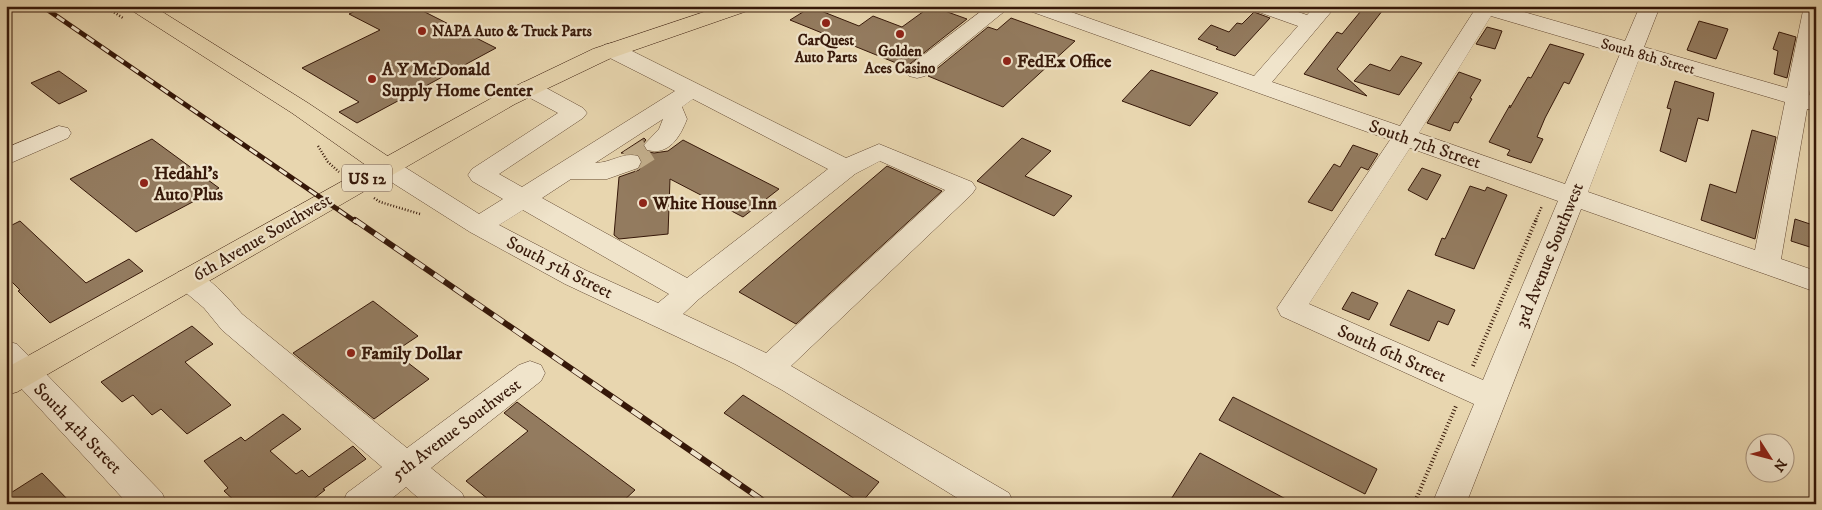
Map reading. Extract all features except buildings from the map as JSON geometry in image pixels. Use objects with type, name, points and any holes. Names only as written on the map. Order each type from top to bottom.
[{"type":"main road","name":"South 5th Street","points":[[138,6],[292,103],[386,167]]},
{"type":"main road","name":"6th Avenue Southwest","points":[[12,369],[188,280],[386,167],[572,66],[612,50],[743,6]]},
{"type":"street","points":[[917,71],[1001,6]]},
{"type":"street","name":"South 7th Street","points":[[1034,6],[1816,282]]},
{"type":"street","points":[[1260,6],[1311,23]]},
{"type":"street","points":[[1258,85],[1326,6]]},
{"type":"street","name":"3rd Avenue Southwest","points":[[1449,504],[1650,6]]},
{"type":"street","points":[[1766,265],[1806,102],[1814,6]]},
{"type":"street","points":[[1405,138],[1485,7]]},
{"type":"street","name":"South 8th Street","points":[[1485,7],[1806,102]]},
{"type":"street","points":[[612,50],[846,168]]},
{"type":"street","points":[[529,88],[576,113],[481,175],[689,292]]},
{"type":"street","points":[[480,226],[692,90]]},
{"type":"street","points":[[656,145],[670,132],[676,119],[669,104]]},
{"type":"street","points":[[6,157],[59,133]]},
{"type":"street","name":"South 6th Street","points":[[1405,138],[1291,308],[1492,398]]},
{"type":"street","points":[[662,317],[689,292],[846,168],[879,152],[963,188],[769,368]]},
{"type":"street","points":[[565,171],[607,171],[629,162]]},
{"type":"street","name":"South 5th Street","points":[[386,167],[480,226],[575,277],[793,381],[997,504]]},
{"type":"street","points":[[188,280],[214,301],[232,322],[450,504]]},
{"type":"street","name":"South 4th Street","points":[[12,369],[150,504]]},
{"type":"street","name":"5th Avenue Southwest","points":[[359,504],[530,373]]},
{"type":"path","points":[[1414,504],[1544,201]]},
{"type":"tunnel","points":[[629,162],[656,145]]},
{"type":"railway","points":[[42,6],[356,222]]},
{"type":"railway","points":[[355,220],[768,504]]},
{"type":"place","name":"CarQuest Auto Parts","points":[[826,23]]},
{"type":"place","name":"NAPA Auto & Truck Parts","points":[[422,31]]},
{"type":"place","name":"Golden Aces Casino","points":[[900,34]]},
{"type":"place","name":"FedEx Office","points":[[1007,61]]},
{"type":"place","name":"A Y McDonald Supply Home Center","points":[[372,79]]},
{"type":"place","name":"Hedahl's Auto Plus","points":[[144,183]]},
{"type":"place","name":"White House Inn","points":[[643,203]]},
{"type":"place","name":"Family Dollar","points":[[351,353]]}]
